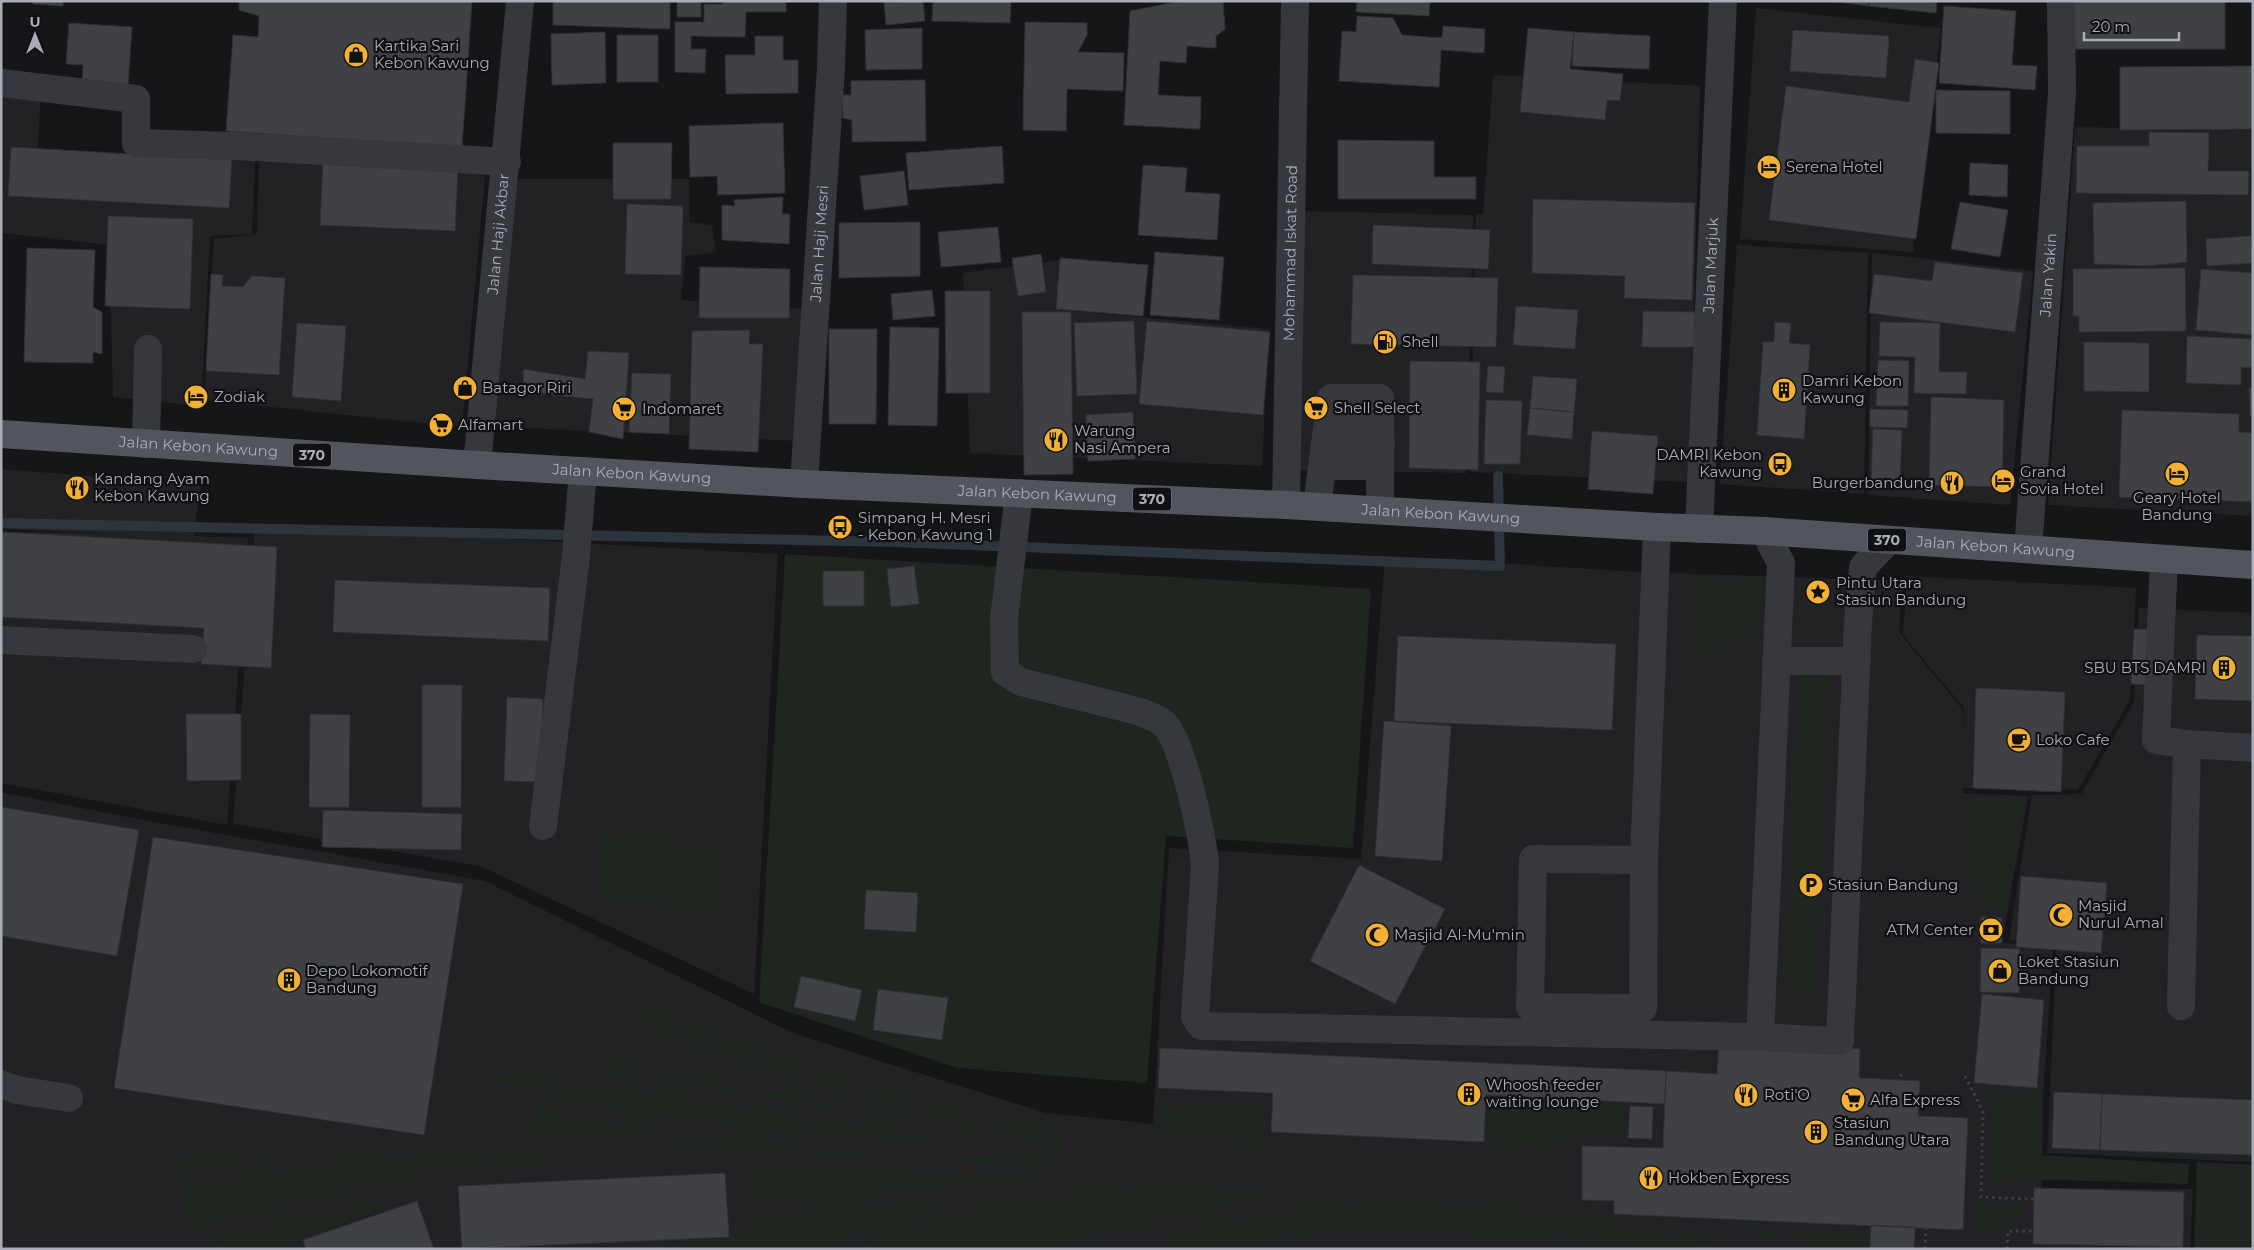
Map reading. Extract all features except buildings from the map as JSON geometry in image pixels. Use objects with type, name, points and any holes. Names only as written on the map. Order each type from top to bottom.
[{"type":"main road","name":"Jalan Kebon Kawung","points":[[1,434],[804,484],[1317,506],[1657,527],[1764,531],[2253,565]]},
{"type":"street","name":"Jalan Haji Akbar","points":[[477,465],[507,162],[520,1]]},
{"type":"street","name":"Jalan Haji Mesri","points":[[804,484],[831,77],[833,1]]},
{"type":"street","name":"Mohammad Iskat Road","points":[[1286,505],[1294,1]]},
{"type":"street","name":"Jalan Marjuk","points":[[1699,529],[1723,1]]},
{"type":"street","name":"Jalan Yakin","points":[[2028,549],[2062,94],[2061,1]]},
{"type":"street","points":[[1,83],[136,99],[136,143],[236,146],[507,162]]},
{"type":"street","points":[[146,444],[148,348]]},
{"type":"street","points":[[1317,506],[1330,398],[1380,398],[1380,510]]},
{"type":"street","points":[[1325,443],[1380,443]]},
{"type":"street","points":[[543,826],[576,556],[583,471]]},
{"type":"street","points":[[1019,493],[1004,619],[1005,672],[1021,682],[1141,712],[1165,724],[1176,746],[1193,800],[1204,847],[1205,864],[1196,1017],[1201,1026],[1760,1037],[1840,1041],[1856,661],[1863,567],[1889,540]]},
{"type":"street","points":[[1644,860],[1532,859],[1530,1007],[1643,1008],[1644,860],[1657,527]]},
{"type":"street","points":[[1760,1037],[1781,563],[1764,531]]},
{"type":"street","points":[[2164,559],[2156,740],[2253,748]]},
{"type":"street","points":[[1,640],[193,649]]},
{"type":"street","points":[[1776,661],[1856,661]]},
{"type":"street","points":[[2181,1006],[2187,744]]},
{"type":"street","points":[[1,1084],[17,1090],[68,1098]]},
{"type":"path","points":[[1900,1074],[1900,1080]]},
{"type":"path","points":[[1965,1076],[1983,1112],[1981,1196],[2034,1199]]},
{"type":"path","points":[[1925,1249],[1926,1228]]},
{"type":"path","points":[[2007,1249],[2008,1230],[2033,1231]]},
{"type":"shaded area","points":[[1756,8],[1941,28],[1913,252],[1740,239]]},
{"type":"shaded area","points":[[1493,75],[1700,86],[1689,482],[1470,472],[1476,214],[1483,214]]},
{"type":"shaded area","points":[[1,97],[41,97],[37,154],[255,159],[252,234],[210,236],[201,406],[113,397],[109,245],[1,233]]},
{"type":"shaded area","points":[[2075,127],[2253,130],[2253,516],[2048,505]]},
{"type":"shaded area","points":[[259,162],[486,166],[462,427],[204,400],[214,239],[257,234]]},
{"type":"shaded area","points":[[517,179],[689,179],[690,222],[712,225],[716,252],[686,256],[681,300],[804,309],[799,441],[489,426]]},
{"type":"shaded area","name":"Shell","points":[[1303,211],[1473,215],[1467,473],[1297,470]]},
{"type":"shaded area","points":[[1737,245],[1868,253],[1864,494],[1720,484]]},
{"type":"shaded area","points":[[1872,253],[2033,271],[2010,505],[1868,495]]},
{"type":"shaded area","points":[[1068,259],[1074,311],[1269,329],[1262,466],[970,453],[963,273]]},
{"type":"shaded area","points":[[1,469],[201,485],[193,536],[248,538],[227,825],[1,783],[1,532],[127,534],[1,529]]},
{"type":"shaded area","points":[[255,525],[778,554],[754,994],[480,866],[233,824]]},
{"type":"shaded area","points":[[785,554],[1371,589],[1353,848],[1166,836],[1147,1083],[958,1068],[759,1002]]},
{"type":"shaded area","points":[[1385,556],[1640,572],[1902,581],[1899,632],[1963,710],[1963,731],[1964,708],[1903,635],[1907,576],[2136,588],[2130,700],[2078,790],[1963,788],[1963,793],[2028,796],[2002,943],[2053,946],[2043,1097],[2042,1188],[2193,1189],[2190,1249],[1,1249],[1,792],[148,821],[485,881],[795,1034],[1046,1113],[1153,1124],[1169,848],[1361,859]]},
{"type":"shaded area","points":[[1698,580],[1763,582],[1761,624],[1697,656]]},
{"type":"shaded area","points":[[2139,608],[2253,613],[2253,1162],[2047,1153],[2057,942],[2009,940],[2032,795],[2081,794],[2134,702]]},
{"type":"shaded area","points":[[1801,672],[1830,674],[1816,984],[1786,983]]},
{"type":"shaded area","points":[[1970,796],[2024,798],[2005,909],[1982,908],[1983,894],[1968,882]]},
{"type":"shaded area","points":[[601,839],[722,845],[719,904],[598,898]]},
{"type":"shaded area","points":[[621,1002],[785,1062],[896,1097],[952,1112],[1009,1124],[1067,1133],[1066,1146],[938,1119],[811,1084],[701,1046],[620,1011]]},
{"type":"shaded area","points":[[610,1063],[785,1094],[942,1127],[608,1074]]},
{"type":"shaded area","points":[[456,1067],[602,1091],[603,1085],[992,1146],[772,1131],[549,1098],[550,1091],[454,1075]]},
{"type":"shaded area","points":[[1983,1094],[2040,1097],[2039,1155],[2189,1164],[2188,1184],[1992,1178],[1992,1110]]},
{"type":"shaded area","points":[[1486,1097],[1624,1104],[1622,1138],[1577,1136],[1577,1141],[1551,1139],[1550,1148],[1497,1145],[1498,1139],[1484,1139]]},
{"type":"shaded area","points":[[1159,1109],[1261,1113],[1260,1145],[1157,1127]]},
{"type":"shaded area","points":[[535,1111],[669,1133],[609,1138],[531,1136]]},
{"type":"shaded area","points":[[720,1143],[1054,1161],[1054,1167],[685,1148],[651,1144]]},
{"type":"shaded area","points":[[292,1146],[293,1151],[178,1174],[174,1156]]},
{"type":"shaded area","points":[[540,1152],[653,1158],[433,1168],[192,1226],[182,1190],[298,1168],[369,1158],[433,1154]]},
{"type":"shaded area","points":[[2197,1162],[2253,1165],[2253,1249],[2194,1249]]},
{"type":"shaded area","points":[[755,1166],[908,1170],[1037,1178],[1043,1182],[755,1195]]},
{"type":"shaded area","points":[[1152,1185],[1268,1188],[1268,1197],[1195,1209],[1044,1249],[853,1249],[933,1222],[1021,1201]]},
{"type":"shaded area","points":[[996,1194],[819,1249],[569,1249],[746,1237],[747,1216]]},
{"type":"shaded area","points":[[415,1196],[417,1199],[288,1241],[289,1249],[203,1249],[283,1225]]},
{"type":"shaded area","points":[[1384,1201],[1476,1204],[1558,1215],[1737,1249],[1663,1249],[1556,1237],[1383,1232],[1320,1233],[1200,1249],[1186,1249],[1154,1235],[1268,1214]]},
{"type":"shaded area","points":[[1976,1202],[2022,1204],[2021,1219],[2004,1218],[2004,1233],[1975,1232]]},
{"type":"shaded area","points":[[1746,1228],[1870,1234],[1871,1249],[1849,1249],[1746,1231]]},
{"type":"waterway","points":[[1,523],[895,542],[1500,566],[1498,476]]},
{"type":"place","name":"Kartika Sari Kebon Kawung","points":[[356,55]]},
{"type":"place","name":"Serena Hotel","points":[[1769,167]]},
{"type":"place","name":"Shell","points":[[1385,342]]},
{"type":"place","name":"Batagor Riri","points":[[465,388]]},
{"type":"place","name":"Damri Kebon Kawung","points":[[1784,390]]},
{"type":"place","name":"Zodiak","points":[[196,397]]},
{"type":"place","name":"Shell Select","points":[[1316,408]]},
{"type":"place","name":"Indomaret","points":[[624,409]]},
{"type":"place","name":"Alfamart","points":[[441,425]]},
{"type":"place","name":"Warung Nasi Ampera","points":[[1056,440]]},
{"type":"place","name":"DAMRI Kebon Kawung","points":[[1780,464]]},
{"type":"place","name":"Geary Hotel Bandung","points":[[2177,474]]},
{"type":"place","name":"Grand Sovia Hotel","points":[[2003,481]]},
{"type":"place","name":"Burgerbandung","points":[[1952,483]]},
{"type":"place","name":"Kandang Ayam Kebon Kawung","points":[[77,488]]},
{"type":"place","name":"Simpang H. Mesri - Kebon Kawung 1","points":[[840,527]]},
{"type":"place","name":"Pintu Utara Stasiun Bandung","points":[[1818,592]]},
{"type":"place","name":"SBU BTS DAMRI","points":[[2224,668]]},
{"type":"place","name":"Loko Cafe","points":[[2019,740]]},
{"type":"place","name":"Stasiun Bandung","points":[[1811,885]]},
{"type":"place","name":"Masjid Nurul Amal","points":[[2061,915]]},
{"type":"place","name":"ATM Center","points":[[1991,930]]},
{"type":"place","name":"Masjid Al-Mu'min","points":[[1377,935]]},
{"type":"place","name":"Loket Stasiun Bandung","points":[[2000,971]]},
{"type":"place","name":"Depo Lokomotif Bandung","points":[[289,980]]},
{"type":"place","name":"Whoosh feeder waiting lounge","points":[[1469,1094]]},
{"type":"place","name":"Roti'O","points":[[1746,1095]]},
{"type":"place","name":"Alfa Express","points":[[1853,1100]]},
{"type":"place","name":"Stasiun Bandung Utara","points":[[1816,1132]]},
{"type":"place","name":"Hokben Express","points":[[1651,1178]]}]
